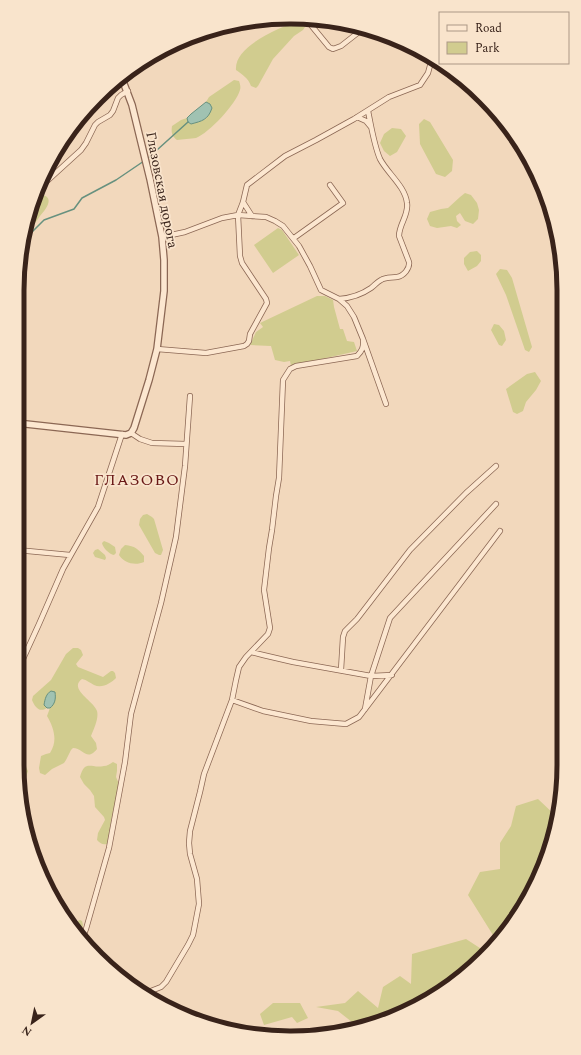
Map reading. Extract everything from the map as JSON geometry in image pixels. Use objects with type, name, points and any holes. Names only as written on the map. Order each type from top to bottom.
[{"type":"street","points":[[311,25],[328,47],[333,49],[341,46],[358,33]]},
{"type":"street","points":[[157,349],[206,353],[244,346],[247,344],[250,334],[268,303],[242,263],[240,256],[238,215],[243,202],[246,185],[285,156],[368,111],[389,97],[420,85],[428,73],[431,64]]},
{"type":"street","name":"Глазовская дорога","points":[[124,83],[132,104],[150,179],[162,237],[164,260],[164,291],[157,349],[149,380],[134,428],[131,433]]},
{"type":"street","points":[[48,180],[81,150],[95,125],[110,115],[118,98],[128,92]]},
{"type":"street","points":[[339,299],[354,297],[384,278],[398,277],[410,266],[399,236],[399,232],[408,208],[407,201],[402,189],[380,157],[368,111]]},
{"type":"street","points":[[357,117],[366,121],[371,127]]},
{"type":"street","points":[[294,238],[343,203],[330,185]]},
{"type":"street","points":[[243,202],[252,216]]},
{"type":"street","points":[[162,237],[185,232],[222,218],[238,215],[266,217],[283,226],[299,246],[321,290],[339,299],[347,306],[354,317],[386,404]]},
{"type":"street","points":[[150,991],[161,987],[166,982],[193,935],[199,904],[199,892],[198,879],[190,854],[189,843],[190,831],[204,774],[232,700],[239,667],[246,657],[268,634],[270,628],[264,590],[279,478],[283,380],[290,370],[296,366],[357,356],[362,351],[364,346],[363,339]]},
{"type":"street","points":[[84,933],[109,848],[125,762],[131,714],[161,603],[176,537],[190,396]]},
{"type":"street","points":[[24,424],[126,435],[131,433],[140,439],[152,443],[186,444]]},
{"type":"street","points":[[24,657],[70,555],[98,507],[122,434]]},
{"type":"street","points":[[341,670],[343,638],[345,631],[410,550],[466,493],[496,466]]},
{"type":"street","points":[[365,710],[371,676],[390,618],[496,504]]},
{"type":"street","points":[[232,700],[263,711],[311,722],[346,724],[359,717],[500,531]]},
{"type":"street","points":[[24,551],[70,555]]},
{"type":"street","points":[[251,652],[371,676],[392,675]]},
{"type":"green space","points":[[290,24],[306,25],[273,59],[256,88],[251,86],[247,79],[236,70],[237,61],[250,45]]},
{"type":"green space","points":[[234,80],[239,81],[240,84],[240,89],[237,96],[228,110],[215,124],[196,138],[175,139],[172,134],[172,126],[187,118],[188,122],[191,124],[206,119],[210,104],[206,102],[209,97]]},
{"type":"green space","points":[[424,119],[430,122],[453,160],[452,171],[445,177],[436,174],[420,144],[419,124]]},
{"type":"green space","points":[[392,128],[401,129],[406,136],[397,152],[390,156],[384,151],[380,143],[384,134]]},
{"type":"green space","points":[[465,193],[471,195],[477,203],[479,210],[478,219],[473,224],[465,221],[460,213],[456,216],[457,221],[461,225],[457,228],[451,226],[437,228],[430,226],[427,219],[430,212],[448,208]]},
{"type":"green space","points":[[42,195],[48,198],[48,204],[32,225]]},
{"type":"green space","points":[[278,228],[282,230],[299,255],[273,273],[254,245]]},
{"type":"green space","points":[[477,251],[481,255],[481,261],[477,266],[468,271],[464,264],[464,258],[470,252]]},
{"type":"green space","points":[[500,269],[507,270],[512,278],[532,347],[529,352],[525,350],[506,295],[496,274]]},
{"type":"green space","points":[[317,296],[325,296],[333,300],[340,329],[343,329],[347,341],[354,342],[357,351],[291,366],[290,361],[284,362],[275,360],[271,346],[250,345],[256,332],[263,327],[260,323]]},
{"type":"green space","points":[[494,324],[499,325],[504,331],[506,340],[502,346],[499,345],[491,330]]},
{"type":"green space","points":[[535,372],[541,381],[526,402],[523,411],[517,414],[513,412],[506,389],[527,374]]},
{"type":"green space","points":[[147,514],[154,519],[163,550],[161,555],[155,553],[139,525],[140,519],[143,515]]},
{"type":"green space","points":[[104,541],[115,547],[116,553],[114,555],[105,549],[102,543]]},
{"type":"green space","points":[[125,545],[134,547],[138,550],[144,556],[144,562],[133,564],[121,558],[119,555],[121,549]]},
{"type":"green space","points":[[98,549],[105,555],[105,560],[95,557],[93,553]]},
{"type":"green space","points":[[73,648],[78,648],[81,650],[83,655],[76,664],[78,667],[103,677],[113,671],[116,678],[103,686],[94,685],[82,679],[79,683],[78,687],[80,691],[97,711],[97,720],[91,736],[96,743],[97,749],[94,753],[88,754],[73,748],[64,763],[52,769],[45,775],[40,773],[39,768],[41,756],[50,753],[54,744],[52,725],[47,716],[53,705],[44,705],[47,708],[40,710],[36,707],[32,700],[33,696],[51,680],[66,654]]},
{"type":"green space","points":[[113,762],[117,764],[116,777],[119,784],[111,821],[109,842],[104,844],[97,840],[98,833],[105,820],[104,817],[95,807],[94,796],[80,777],[86,766],[99,767]]},
{"type":"green space","points":[[24,766],[28,771],[25,780]]},
{"type":"green space","points":[[538,799],[553,813],[543,850],[530,882],[512,913],[494,937],[468,895],[480,872],[500,869],[500,843],[511,826],[516,806]]},
{"type":"green space","points":[[80,920],[82,921],[82,930],[79,927],[75,922]]},
{"type":"green space","points":[[466,939],[482,950],[453,976],[439,986],[408,1004],[376,1017],[354,1023],[338,1011],[316,1007],[345,1003],[358,991],[378,1008],[383,987],[400,976],[411,984],[412,954]]},
{"type":"green space","points":[[273,1003],[300,1003],[308,1018],[297,1023],[292,1017],[264,1025],[260,1014]]},
{"type":"shaded area","points":[[206,102],[210,104],[212,108],[209,115],[201,121],[191,124],[188,122],[187,118]]},
{"type":"shaded area","points":[[51,691],[55,692],[55,701],[50,708],[47,708],[44,705],[47,695]]},
{"type":"waterway","points":[[147,159],[188,122]]},
{"type":"waterway","points":[[30,233],[44,220],[74,209],[82,198],[116,180],[144,161]]},
{"type":"district","name":"ГЛАЗОВО","points":[[137,480]]}]
